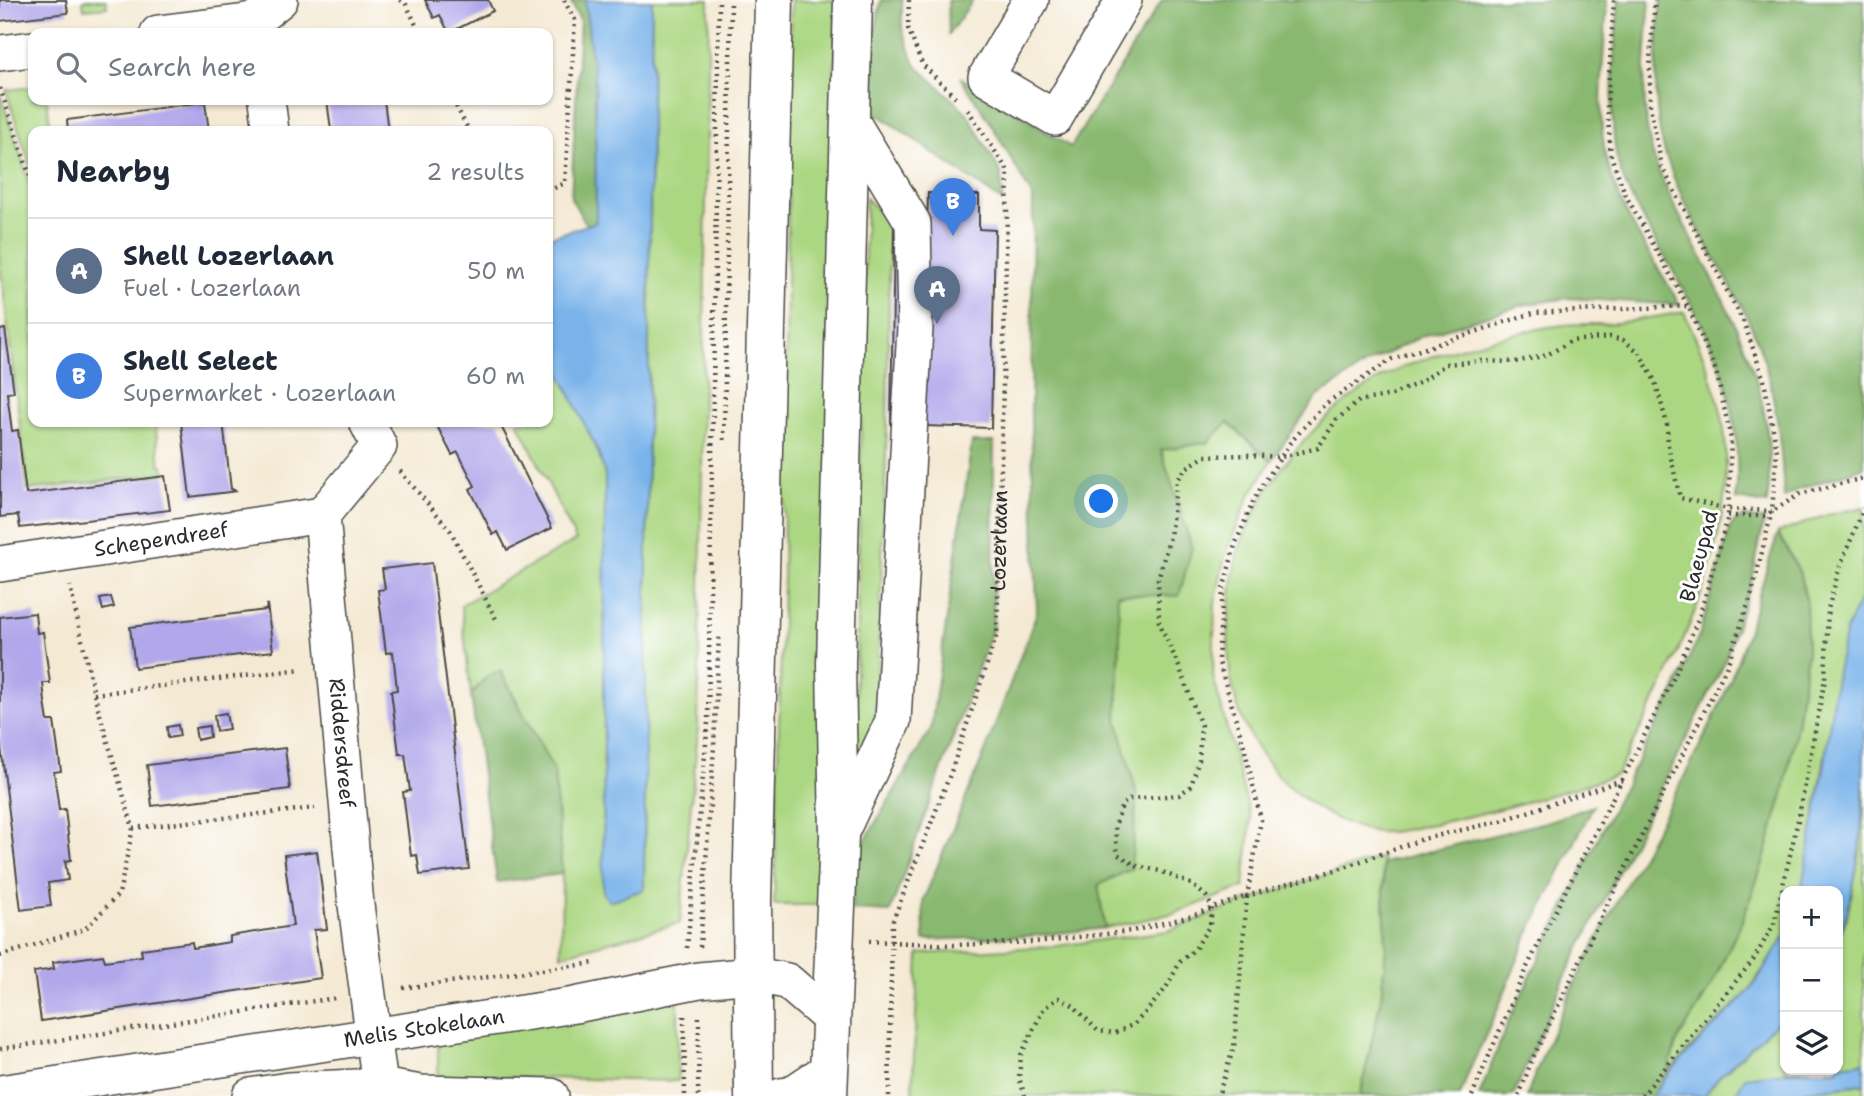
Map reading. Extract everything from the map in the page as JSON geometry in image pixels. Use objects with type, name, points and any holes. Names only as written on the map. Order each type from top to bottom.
[{"type":"main road","points":[[754,1096],[752,901],[774,0]]},
{"type":"main road","points":[[829,1082],[839,836],[836,664],[853,0]]},
{"type":"street","points":[[1031,0],[986,78],[1055,118],[1124,0]]},
{"type":"street","points":[[193,28],[263,18]]},
{"type":"street","points":[[0,53],[28,50]]},
{"type":"street","points":[[268,105],[270,126]]},
{"type":"street","points":[[839,836],[893,721],[915,328],[913,223],[850,119]]},
{"type":"street","points":[[322,515],[373,434]]},
{"type":"street","name":"Schependreef","points":[[0,564],[322,515]]},
{"type":"street","name":"Riddersdreef","points":[[322,515],[347,804],[372,1036],[380,1086]]},
{"type":"street","name":"Melis Stokelaan","points":[[0,1093],[575,1005],[692,981],[753,975],[787,981],[831,1019]]},
{"type":"street","points":[[781,1096],[829,1082]]},
{"type":"street","points":[[250,1096],[288,1090],[380,1086],[421,1093],[551,1096]]},
{"type":"path","points":[[400,0],[405,2],[418,28]]},
{"type":"path","points":[[553,189],[565,183],[575,20],[564,0]]},
{"type":"path","points":[[685,1096],[708,722],[719,0]]},
{"type":"path","points":[[723,446],[731,0]]},
{"type":"path","name":"Lozerlaan","points":[[889,1096],[892,923],[951,772],[997,634],[1008,184],[1008,171],[972,114],[922,64],[908,28],[909,0]]},
{"type":"path","name":"Blaeupad","points":[[1472,1096],[1524,973],[1675,675],[1700,614],[1728,512],[1731,439],[1716,370],[1688,306],[1626,196],[1611,156],[1607,106],[1614,0]]},
{"type":"path","points":[[1519,1096],[1531,1062],[1601,917],[1727,666],[1752,593],[1772,511],[1777,451],[1765,380],[1744,323],[1662,167],[1650,106],[1650,58],[1655,0]]},
{"type":"path","points":[[0,88],[28,170]]},
{"type":"path","points":[[455,105],[466,126]]},
{"type":"path","points":[[1218,1096],[1234,1047],[1247,896],[1261,820],[1244,746],[1218,659],[1223,590],[1235,545],[1255,497],[1290,443],[1325,404],[1392,359],[1533,313],[1688,306]]},
{"type":"path","points":[[1025,1096],[1019,1078],[1021,1055],[1044,1008],[1059,998],[1073,1005],[1098,1031],[1115,1033],[1133,1024],[1166,988],[1180,962],[1195,949],[1210,925],[1212,907],[1206,896],[1191,884],[1160,871],[1137,866],[1117,853],[1115,826],[1122,804],[1130,799],[1179,795],[1185,791],[1191,786],[1199,760],[1201,726],[1181,669],[1159,622],[1158,579],[1170,537],[1177,481],[1186,468],[1205,456],[1280,457],[1318,448],[1336,420],[1359,401],[1392,395],[1421,382],[1446,364],[1515,362],[1547,355],[1571,341],[1610,337],[1623,340],[1639,352],[1655,381],[1667,424],[1672,469],[1680,498],[1728,512],[1772,511],[1800,494],[1864,478]]},
{"type":"path","points":[[373,434],[450,530],[498,623]]},
{"type":"path","points":[[1642,1096],[1755,959],[1774,924],[1799,817],[1825,679],[1828,609],[1840,566],[1864,508]]},
{"type":"path","points":[[0,956],[85,929],[119,894],[133,828],[94,694],[64,554]]},
{"type":"path","points":[[698,1096],[692,981],[715,747],[719,626]]},
{"type":"path","points":[[94,694],[334,666]]},
{"type":"path","points":[[891,943],[953,945],[1035,942],[1132,930],[1191,916],[1423,839],[1500,821],[1622,780]]},
{"type":"path","points":[[133,828],[347,804]]},
{"type":"green space","points":[[83,0],[106,0],[107,7],[84,9]]},
{"type":"green space","points":[[570,0],[585,0],[595,85],[596,222],[587,226],[571,198],[580,20]]},
{"type":"green space","points":[[652,0],[709,0],[698,729],[680,923],[561,955],[562,874],[554,771],[501,671],[486,677],[471,695],[461,605],[576,540],[520,427],[553,427],[553,356],[599,454],[605,476],[605,809],[644,888]]},
{"type":"green space","points":[[791,0],[836,0],[821,905],[774,905],[783,583]]},
{"type":"green space","points":[[881,0],[902,0],[902,28],[915,64],[967,113],[1001,173],[1002,201],[872,110],[871,52]]},
{"type":"green space","points":[[948,0],[973,0],[949,34]]},
{"type":"green space","points":[[1162,0],[1607,0],[1601,102],[1603,143],[1607,161],[1629,217],[1680,305],[1568,298],[1522,305],[1422,336],[1370,362],[1317,397],[1271,461],[1228,422],[1209,442],[1161,450],[1192,548],[1179,596],[1117,594],[1120,637],[1117,719],[1137,795],[1131,869],[1098,885],[1105,928],[1029,936],[924,940],[923,901],[985,752],[1037,612],[1031,419],[1033,198],[992,125],[960,77],[1071,147]]},
{"type":"green space","points":[[1619,0],[1650,0],[1644,93],[1651,148],[1665,187],[1728,310],[1753,371],[1768,435],[1770,469],[1767,504],[1736,499],[1735,428],[1721,368],[1695,311],[1634,204],[1619,166],[1612,96]]},
{"type":"green space","points":[[1661,0],[1864,0],[1864,467],[1797,490],[1784,498],[1775,408],[1758,342],[1739,301],[1684,201],[1662,140],[1656,80]]},
{"type":"green space","points":[[28,88],[28,105],[48,105],[50,126],[28,126],[28,159],[6,90]]},
{"type":"green space","points":[[0,94],[28,178],[28,427],[156,427],[160,465],[163,465],[164,474],[28,490],[0,264]]},
{"type":"green space","points":[[866,198],[890,223],[887,428],[875,740],[854,776]]},
{"type":"green space","points":[[1684,312],[1711,376],[1722,417],[1726,463],[1723,509],[1713,556],[1698,603],[1659,693],[1616,775],[1499,809],[1389,832],[1377,832],[1348,824],[1308,802],[1275,772],[1251,738],[1236,702],[1228,644],[1232,586],[1239,549],[1262,500],[1292,455],[1329,415],[1350,398],[1395,371],[1417,362],[1539,329],[1570,324],[1616,323]]},
{"type":"green space","points":[[1227,422],[1271,461],[1249,497],[1225,556],[1215,603],[1213,676],[1251,819],[1244,887],[1175,913],[1105,928],[1098,885],[1131,869],[1137,795],[1117,719],[1120,637],[1117,593],[1192,548],[1161,450],[1209,442]]},
{"type":"green space","points":[[972,442],[994,442],[993,627],[890,912],[852,910],[854,859],[931,729]]},
{"type":"green space","points":[[1864,507],[1862,596],[1846,630],[1803,886],[1780,886],[1780,944],[1747,993],[1667,1074],[1676,1043],[1711,986],[1742,921],[1763,863],[1783,794],[1797,726],[1807,652],[1806,599],[1799,571],[1778,533],[1827,515]]},
{"type":"green space","points":[[1744,517],[1764,520],[1752,580],[1723,666],[1564,979],[1513,1096],[1479,1096],[1509,1020],[1613,808],[1675,690],[1700,633],[1731,526]]},
{"type":"green space","points":[[1778,533],[1799,571],[1806,599],[1807,652],[1797,726],[1783,794],[1763,863],[1742,921],[1711,986],[1676,1043],[1667,1074],[1652,1096],[1527,1096],[1570,993],[1675,795],[1724,695]]},
{"type":"green space","points":[[500,671],[554,771],[562,874],[497,882],[471,695],[486,677]]},
{"type":"green space","points":[[1864,789],[1864,1096],[1704,1096],[1719,1077],[1780,1019],[1780,1075],[1843,1075],[1843,927],[1860,852]]},
{"type":"green space","points":[[1593,806],[1526,939],[1460,1096],[1360,1096],[1381,999],[1386,947],[1383,863],[1546,822]]},
{"type":"green space","points":[[1382,857],[1386,947],[1381,999],[1360,1096],[912,1096],[919,954],[1057,946],[1168,931],[1249,900]]},
{"type":"green space","points":[[678,999],[678,1081],[438,1076],[438,1035]]},
{"type":"water","points":[[585,0],[652,0],[644,888],[609,901],[603,893],[605,476],[599,454],[553,358],[553,236],[596,222],[595,85]]},
{"type":"water","points":[[1864,557],[1863,805],[1858,860],[1843,925],[1843,886],[1802,886],[1824,769],[1836,676],[1846,630],[1862,596]]},
{"type":"water","points":[[1780,944],[1780,1020],[1719,1077],[1704,1096],[1652,1096],[1685,1056],[1733,1008],[1761,974]]},
{"type":"water","points":[[1864,1062],[1864,1084],[1767,1096],[1734,1096],[1745,1077],[1780,1073],[1780,1075],[1843,1075],[1843,1064]]},
{"type":"building","points":[[0,0],[66,0],[68,13],[0,21]]},
{"type":"building","points":[[425,0],[488,0],[493,11],[459,28],[446,28],[440,15],[434,18]]},
{"type":"building","points":[[182,105],[205,105],[208,126],[68,126],[67,120]]},
{"type":"building","points":[[328,105],[385,105],[387,126],[330,126]]},
{"type":"building","points":[[928,193],[979,195],[979,229],[995,230],[991,428],[891,425],[894,226],[927,228]]},
{"type":"building","points":[[5,329],[14,392],[7,393],[12,431],[18,430],[26,494],[165,476],[170,510],[20,528],[18,515],[0,517],[0,330]]},
{"type":"building","points":[[182,427],[224,427],[231,489],[237,491],[190,497]]},
{"type":"building","points":[[438,427],[502,427],[552,528],[507,550],[498,532],[493,535],[470,489],[475,486],[458,452],[452,455]]},
{"type":"building","points":[[432,563],[469,869],[420,875],[417,855],[411,856],[403,792],[410,791],[405,754],[399,754],[391,691],[397,690],[393,652],[386,653],[378,590],[385,589],[382,569]]},
{"type":"building","points":[[111,597],[114,607],[103,610],[100,599]]},
{"type":"building","points":[[267,604],[273,651],[135,668],[130,627],[266,610]]},
{"type":"building","points":[[35,613],[37,633],[43,632],[50,683],[43,683],[45,702],[48,721],[54,721],[61,771],[54,772],[59,810],[65,809],[71,860],[65,861],[68,880],[48,883],[51,906],[21,910],[0,739],[0,617]]},
{"type":"building","points":[[226,713],[229,729],[216,731],[214,715]]},
{"type":"building","points":[[178,725],[180,736],[168,738],[167,727]]},
{"type":"building","points":[[209,726],[210,737],[197,740],[195,728]]},
{"type":"building","points":[[285,748],[290,789],[152,806],[147,765]]},
{"type":"building","points":[[317,851],[327,929],[314,930],[321,978],[41,1021],[34,972],[54,969],[53,962],[103,955],[105,961],[142,956],[141,949],[192,942],[193,948],[230,942],[230,936],[293,926],[284,855]]},
{"type":"place","name":"Shell Select","points":[[953,236]]},
{"type":"place","name":"Shell Lozerlaan","points":[[937,324]]}]
